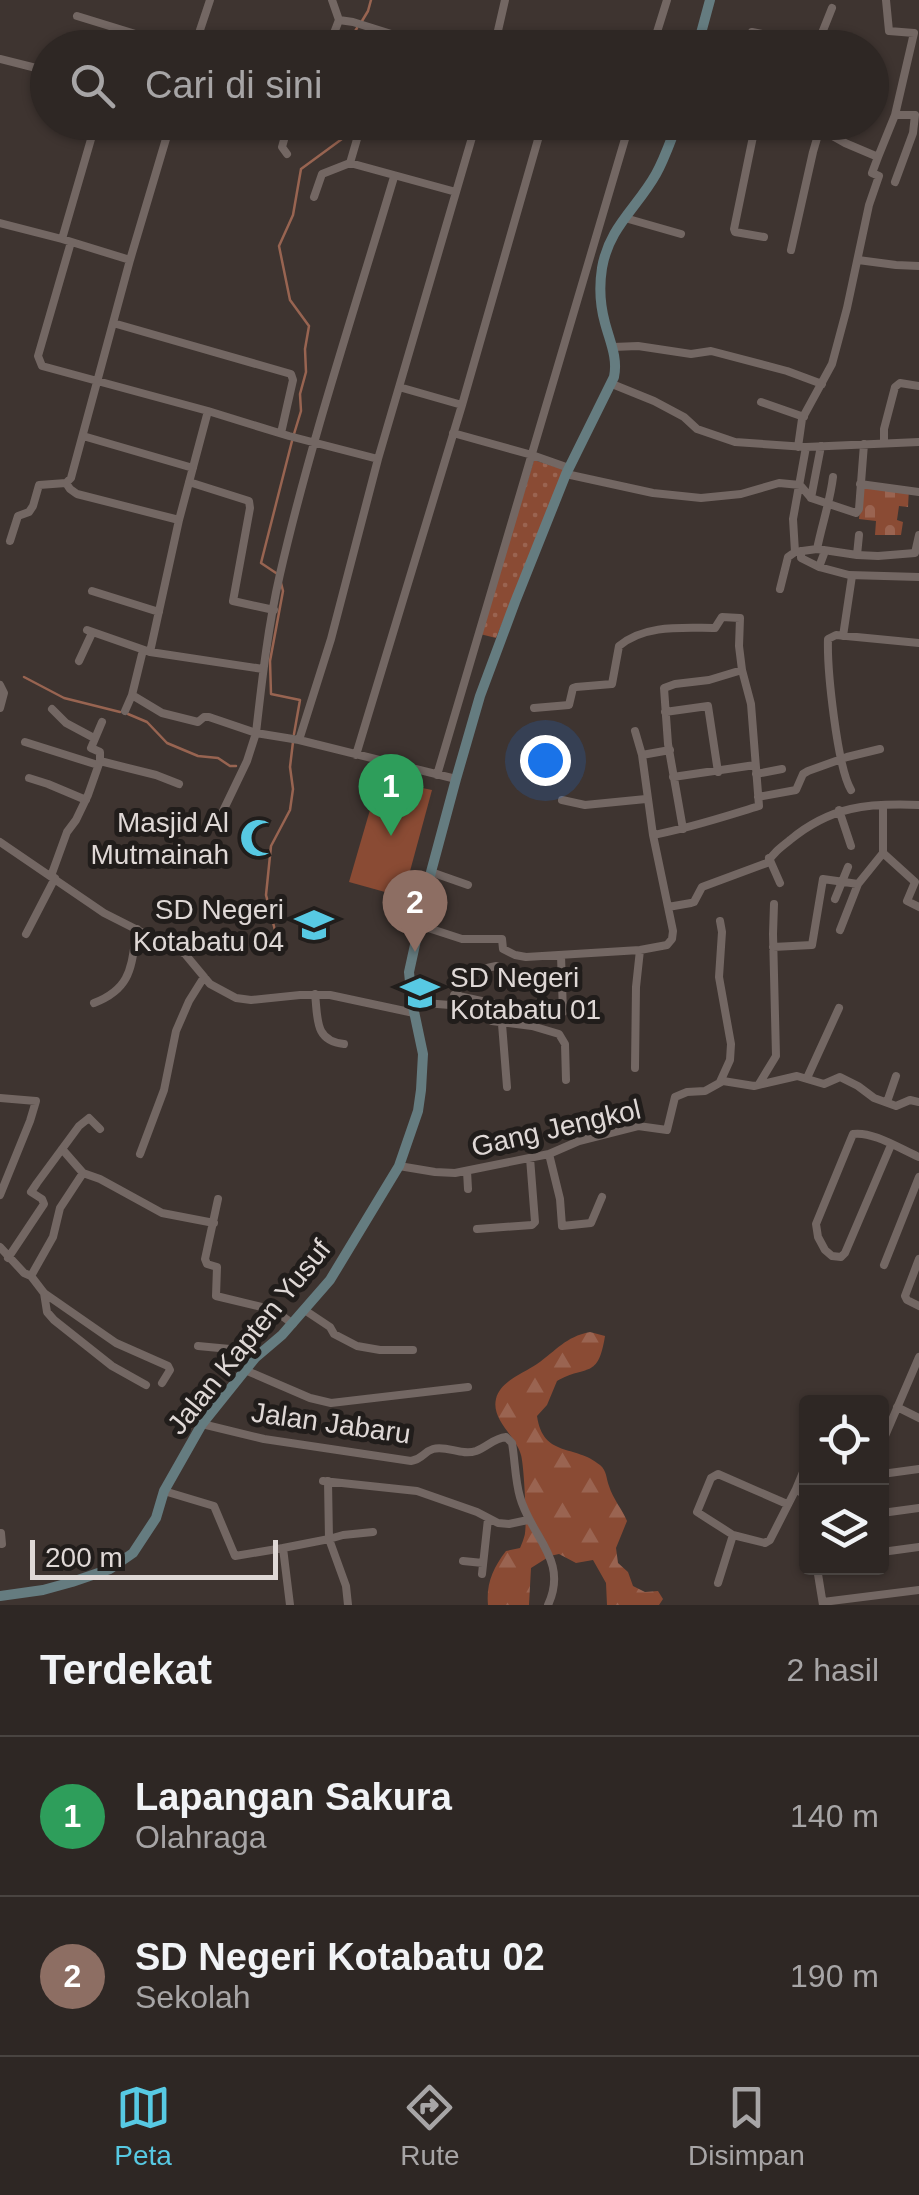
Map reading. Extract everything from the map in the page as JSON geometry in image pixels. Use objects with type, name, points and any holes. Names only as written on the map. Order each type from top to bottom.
[{"type":"main road","points":[[702,30],[710,0]]},
{"type":"main road","points":[[612,384],[616,367],[600,300],[602,272],[612,234],[658,172],[671,140]]},
{"type":"main road","name":"Jalan Kapten Yusuf","points":[[0,1596],[72,1582],[110,1569],[133,1553],[156,1518],[164,1490],[202,1424],[255,1358],[293,1324],[330,1280],[399,1166],[422,1090],[423,1054],[409,972],[456,780],[480,696],[515,602],[568,471],[612,384]]},
{"type":"street","points":[[200,30],[210,0]]},
{"type":"street","points":[[332,0],[339,20],[335,30]]},
{"type":"street","points":[[498,30],[505,0]]},
{"type":"street","points":[[657,30],[666,0]]},
{"type":"street","points":[[886,0],[890,32],[917,33],[889,130]]},
{"type":"street","points":[[823,30],[832,8]]},
{"type":"street","points":[[77,16],[122,30]]},
{"type":"street","points":[[339,20],[379,30]]},
{"type":"street","points":[[0,59],[30,66]]},
{"type":"street","points":[[895,116],[915,116],[916,133],[895,182]]},
{"type":"street","points":[[91,140],[38,359],[40,364],[378,458]]},
{"type":"street","points":[[10,541],[18,516],[29,512],[39,485],[66,483],[70,478],[167,140]]},
{"type":"street","points":[[284,140],[282,146],[288,154]]},
{"type":"street","points":[[350,163],[357,140]]},
{"type":"street","points":[[294,739],[331,639],[378,458],[471,140]]},
{"type":"street","points":[[356,755],[538,140]]},
{"type":"street","points":[[437,775],[625,140]]},
{"type":"street","points":[[752,140],[734,229],[764,237]]},
{"type":"street","points":[[791,250],[816,140]]},
{"type":"street","points":[[840,140],[878,157]]},
{"type":"street","points":[[885,140],[872,173],[879,176],[832,364],[804,417],[800,485],[793,519],[798,552],[804,561],[852,576],[919,577]]},
{"type":"street","points":[[314,197],[322,174],[350,163],[456,192]]},
{"type":"street","points":[[224,811],[256,732],[280,576],[394,176]]},
{"type":"street","points":[[625,218],[682,234]]},
{"type":"street","points":[[0,224],[130,260]]},
{"type":"street","points":[[858,260],[919,266]]},
{"type":"street","points":[[113,323],[291,374],[290,436]]},
{"type":"street","points":[[613,347],[710,352],[822,384]]},
{"type":"street","points":[[612,384],[654,401],[698,429],[724,440],[802,447],[919,442]]},
{"type":"street","points":[[884,443],[895,386],[919,386]]},
{"type":"street","points":[[399,387],[462,405]]},
{"type":"street","points":[[761,402],[804,417]]},
{"type":"street","points":[[125,711],[159,612],[208,411]]},
{"type":"street","points":[[454,432],[532,455],[593,481],[702,498],[741,494],[779,483],[800,485],[811,498],[853,513],[858,512],[864,444]]},
{"type":"street","points":[[83,436],[193,468]]},
{"type":"street","points":[[811,498],[821,446]]},
{"type":"street","points":[[818,567],[822,524],[830,504],[833,477]]},
{"type":"street","points":[[189,482],[249,501],[233,601],[274,610]]},
{"type":"street","points":[[66,483],[77,494],[179,520]]},
{"type":"street","points":[[860,484],[919,492]]},
{"type":"street","points":[[857,555],[859,534]]},
{"type":"street","points":[[780,588],[788,557],[798,552],[915,553],[919,535]]},
{"type":"street","points":[[844,636],[852,576]]},
{"type":"street","points":[[92,591],[159,612]]},
{"type":"street","points":[[534,708],[568,704],[576,687],[612,684],[617,650],[622,642],[658,630],[715,628],[724,617],[740,618],[738,640],[751,704],[758,807],[709,824],[653,835]]},
{"type":"street","points":[[79,661],[90,631],[146,651],[263,669]]},
{"type":"street","points":[[850,790],[829,672],[830,636],[919,643]]},
{"type":"street","points":[[683,829],[664,691],[667,686],[742,670]]},
{"type":"street","points":[[0,685],[4,693],[0,708]]},
{"type":"street","points":[[132,694],[170,716],[198,722],[209,717],[456,780]]},
{"type":"street","points":[[665,712],[708,706],[718,772]]},
{"type":"street","points":[[52,709],[94,738]]},
{"type":"street","points":[[26,934],[53,877],[67,832],[86,800],[99,763],[100,752],[91,748],[102,722]]},
{"type":"street","points":[[419,925],[462,939],[502,939],[503,949],[520,956],[561,956],[667,945],[673,931],[635,731]]},
{"type":"street","points":[[25,742],[179,784]]},
{"type":"street","points":[[758,797],[796,790],[808,771],[880,749]]},
{"type":"street","points":[[642,755],[670,750]]},
{"type":"street","points":[[673,777],[782,769]]},
{"type":"street","points":[[29,778],[86,800]]},
{"type":"street","points":[[562,800],[585,805],[646,798]]},
{"type":"street","points":[[668,907],[694,902],[702,887],[767,862],[815,821],[839,810],[919,804]]},
{"type":"street","points":[[840,930],[858,884],[883,853],[882,805]]},
{"type":"street","points":[[839,810],[851,846]]},
{"type":"street","points":[[0,842],[104,913],[185,954],[218,990],[244,1000],[315,994],[413,1008],[450,1005],[470,977],[483,968],[496,966]]},
{"type":"street","points":[[883,853],[915,882],[907,901],[919,907]]},
{"type":"street","points":[[770,858],[780,882]]},
{"type":"street","points":[[835,900],[848,867]]},
{"type":"street","points":[[431,872],[468,885]]},
{"type":"street","points":[[812,960],[823,879],[858,884]]},
{"type":"street","points":[[708,884],[711,895]]},
{"type":"street","points":[[760,1084],[776,1056],[774,904]]},
{"type":"street","points":[[720,921],[719,977],[731,1044],[730,1060],[720,1082]]},
{"type":"street","points":[[94,1003],[114,993],[127,979],[137,929]]},
{"type":"street","points":[[773,947],[812,945]]},
{"type":"street","points":[[635,1068],[640,950]]},
{"type":"street","points":[[561,956],[563,1012]]},
{"type":"street","points":[[140,1154],[164,1090],[176,1032],[204,977]]},
{"type":"street","points":[[315,994],[326,1039],[344,1044]]},
{"type":"street","points":[[454,995],[495,1004],[492,1022],[532,1026],[559,1034],[565,1044],[566,1080]]},
{"type":"street","points":[[807,1078],[838,1008]]},
{"type":"street","points":[[502,1024],[507,1087]]},
{"type":"street","name":"Gang Jengkol","points":[[399,1166],[435,1172],[467,1171],[550,1154],[579,1141],[638,1126],[666,1130],[675,1097],[720,1082],[754,1086],[797,1076],[824,1084],[842,1078],[874,1098],[896,1106],[910,1100],[919,1102]]},
{"type":"street","points":[[888,1102],[896,1076]]},
{"type":"street","points":[[0,1098],[36,1101],[0,1195]]},
{"type":"street","points":[[8,1258],[44,1204],[31,1192],[79,1126],[89,1118],[100,1129]]},
{"type":"street","points":[[891,1145],[845,1253],[832,1256],[818,1237],[816,1220],[852,1134],[859,1132],[891,1145],[919,1157]]},
{"type":"street","points":[[62,1150],[82,1174],[100,1178],[168,1215],[214,1222]]},
{"type":"street","points":[[550,1154],[562,1226],[590,1223],[602,1197]]},
{"type":"street","points":[[477,1229],[536,1222],[530,1158]]},
{"type":"street","points":[[467,1171],[468,1189]]},
{"type":"street","points":[[32,1276],[53,1238],[60,1208],[82,1174]]},
{"type":"street","points":[[884,1265],[919,1176]]},
{"type":"street","points":[[218,1198],[205,1258],[207,1264],[217,1267],[216,1296],[274,1310],[293,1324]]},
{"type":"street","points":[[0,1248],[24,1274],[32,1276],[44,1293],[116,1343],[168,1366],[170,1370],[162,1383]]},
{"type":"street","points":[[919,1259],[904,1296],[919,1306]]},
{"type":"street","points":[[44,1293],[54,1320],[112,1366],[146,1385]]},
{"type":"street","points":[[306,1310],[334,1334],[357,1346],[413,1350]]},
{"type":"street","points":[[198,1346],[230,1349],[255,1358]]},
{"type":"street","points":[[889,1426],[919,1357]]},
{"type":"street","points":[[245,1370],[331,1403],[468,1387]]},
{"type":"street","points":[[897,1407],[919,1418]]},
{"type":"street","name":"Jalan Jabaru","points":[[202,1424],[264,1439],[412,1462],[434,1449],[468,1452],[506,1437],[512,1443],[518,1492],[528,1520],[547,1547],[553,1566],[554,1594],[548,1605]]},
{"type":"street","points":[[889,1473],[919,1469]]},
{"type":"street","points":[[786,1504],[723,1475],[714,1475],[697,1512],[733,1534],[768,1542],[799,1482]]},
{"type":"street","points":[[348,1605],[346,1586],[329,1539],[326,1481],[417,1491],[504,1524],[528,1520]]},
{"type":"street","points":[[164,1490],[214,1506],[235,1556],[372,1532]]},
{"type":"street","points":[[889,1512],[919,1508]]},
{"type":"street","points":[[482,1574],[488,1519]]},
{"type":"street","points":[[0,1544],[1,1533]]},
{"type":"street","points":[[718,1583],[733,1534]]},
{"type":"street","points":[[889,1551],[919,1547]]},
{"type":"street","points":[[282,1548],[290,1605]]},
{"type":"street","points":[[463,1561],[483,1563]]},
{"type":"street","points":[[818,1575],[823,1604],[919,1590]]},
{"type":"green space","points":[[534,460],[566,470],[496,638],[480,634]]},
{"type":"green space","points":[[863,484],[909,489],[908,507],[899,506],[901,535],[875,535],[876,521],[859,519]]},
{"type":"green space","points":[[379,779],[432,790],[403,897],[349,882]]},
{"type":"green space","points":[[590,1332],[605,1336],[599,1359],[590,1369],[557,1381],[547,1405],[537,1416],[540,1429],[553,1444],[602,1467],[627,1521],[616,1548],[618,1563],[628,1572],[633,1586],[645,1592],[658,1591],[663,1599],[659,1605],[607,1605],[606,1583],[593,1560],[576,1563],[559,1554],[531,1568],[529,1605],[488,1605],[494,1570],[506,1551],[520,1548],[526,1527],[521,1455],[497,1414],[498,1393],[513,1378],[568,1341]]},
{"type":"waterway","points":[[362,21],[371,0]]},
{"type":"waterway","points":[[294,434],[301,411],[309,326],[290,300],[279,246],[293,215],[301,169],[341,140]]},
{"type":"waterway","points":[[279,575],[261,563],[292,441]]},
{"type":"waterway","points":[[281,583],[283,591],[270,661],[271,694],[300,700],[294,734]]},
{"type":"waterway","points":[[24,677],[64,698],[120,712]]},
{"type":"waterway","points":[[128,714],[147,722],[167,743],[236,766]]},
{"type":"waterway","points":[[279,946],[266,895],[271,846],[290,810],[293,742]]},
{"type":"place","name":"Lapangan Sakura","points":[[391,836]]},
{"type":"place","name":"Masjid Al Mutmainah","points":[[259,838]]},
{"type":"place","name":"SD Negeri Kotabatu 04","points":[[314,925]]},
{"type":"place","name":"SD Negeri Kotabatu 02","points":[[415,952]]},
{"type":"place","name":"SD Negeri Kotabatu 01","points":[[420,993]]}]
